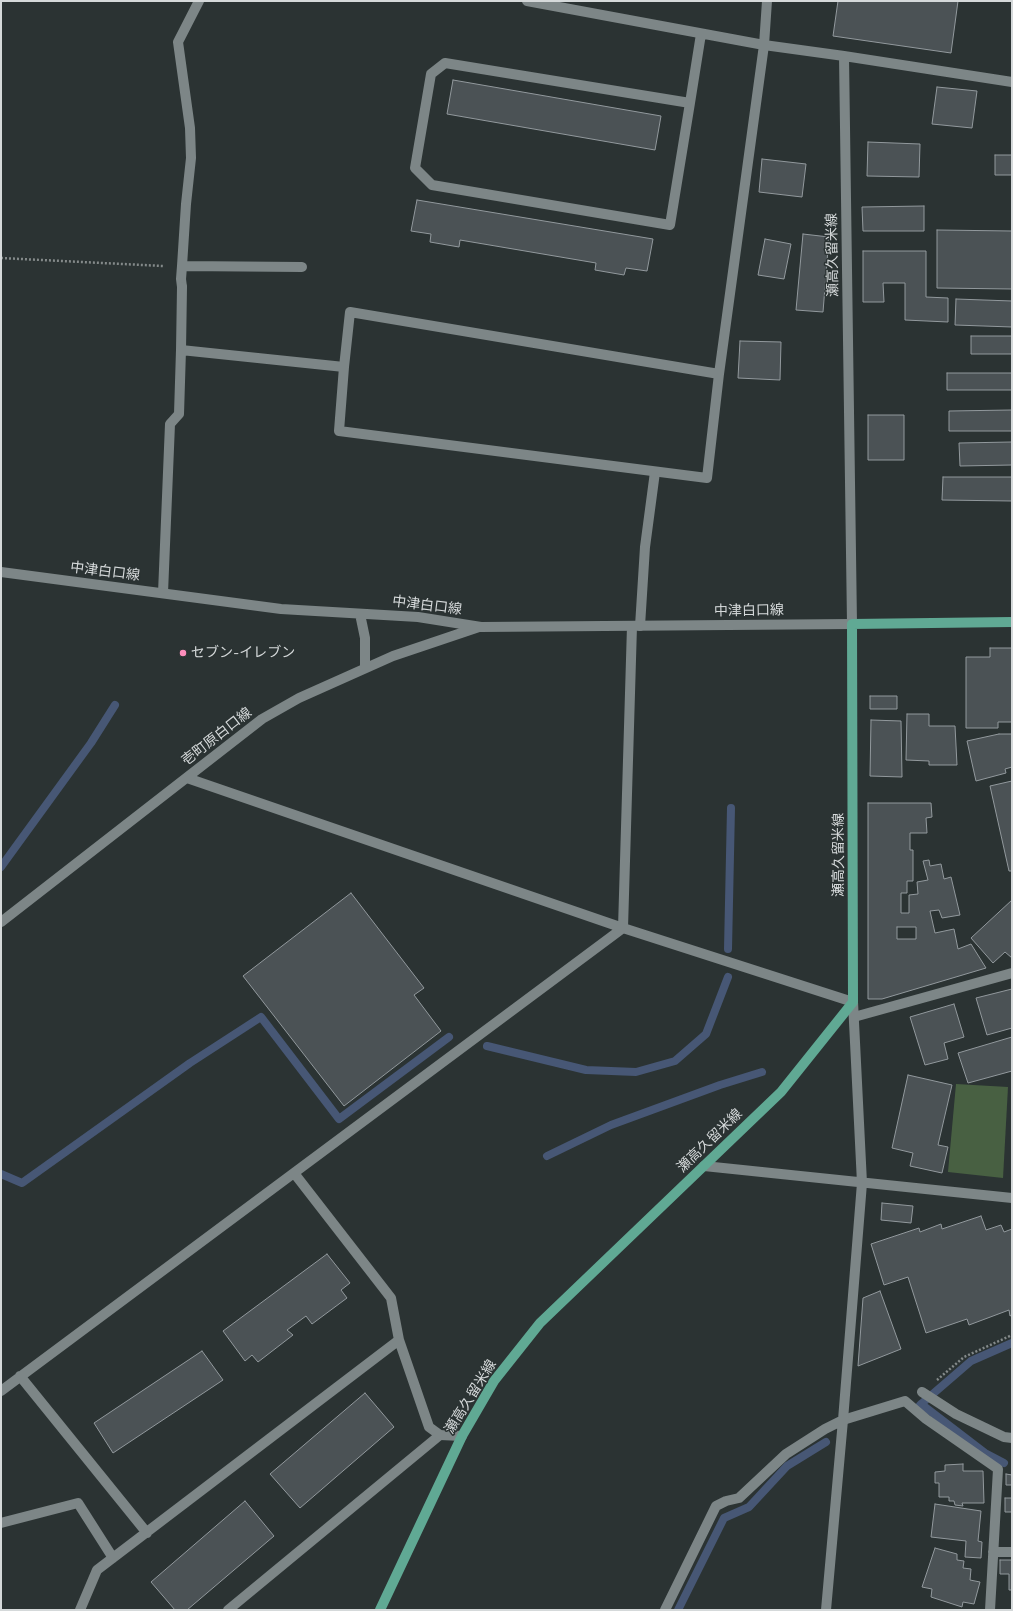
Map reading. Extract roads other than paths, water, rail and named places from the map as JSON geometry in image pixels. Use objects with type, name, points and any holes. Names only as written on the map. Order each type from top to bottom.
[{"type":"main road","points":[[852,624],[1012,622]]},
{"type":"main road","name":"瀬高久留米線","points":[[380,1610],[462,1436],[494,1381],[540,1323],[781,1092],[853,1002],[852,624]]},
{"type":"street","points":[[163,593],[170,424],[179,414],[182,266],[191,158],[190,128],[178,42],[199,1]]},
{"type":"street","points":[[529,1],[764,45],[1012,82]]},
{"type":"street","points":[[719,374],[350,312],[339,431],[707,478],[719,374],[764,45],[767,1]]},
{"type":"street","points":[[690,103],[445,63],[431,74],[415,168],[432,185],[670,226],[690,103],[701,34]]},
{"type":"street","name":"瀬高久留米線","points":[[844,56],[852,624]]},
{"type":"street","points":[[182,266],[302,267]]},
{"type":"street","points":[[181,350],[344,367]]},
{"type":"street","points":[[623,928],[636,626],[655,472]]},
{"type":"street","name":"中津白口線","points":[[1,572],[281,609],[418,617],[481,627],[852,624]]},
{"type":"street","points":[[360,614],[364,638],[365,668]]},
{"type":"street","name":"壱町原白口線","points":[[1,922],[262,719],[299,698],[398,654],[481,627]]},
{"type":"street","points":[[187,778],[623,928],[853,1002],[862,1183],[826,1610]]},
{"type":"street","points":[[1,1391],[623,928]]},
{"type":"street","points":[[854,1017],[1012,973]]},
{"type":"street","points":[[704,1166],[1012,1198]]},
{"type":"street","points":[[294,1173],[392,1298],[399,1340],[429,1427],[440,1435],[462,1436]]},
{"type":"street","points":[[80,1610],[97,1570],[399,1340]]},
{"type":"street","points":[[20,1376],[147,1533]]},
{"type":"street","points":[[922,1392],[956,1414],[1004,1437],[1012,1438]]},
{"type":"street","points":[[665,1610],[716,1506],[726,1501],[739,1498],[786,1454],[825,1429],[843,1420],[905,1400],[926,1419],[998,1469],[990,1610]]},
{"type":"street","points":[[228,1610],[440,1435]]},
{"type":"street","points":[[1,1523],[78,1503],[113,1558]]},
{"type":"street","points":[[993,1552],[1012,1552]]},
{"type":"waterway","points":[[1,867],[91,743],[115,705]]},
{"type":"waterway","points":[[728,949],[731,808]]},
{"type":"waterway","points":[[487,1046],[586,1070],[636,1072],[675,1061],[706,1034],[728,977]]},
{"type":"waterway","points":[[1,1174],[22,1183],[190,1063],[261,1017],[339,1119],[449,1037]]},
{"type":"waterway","points":[[547,1156],[611,1125],[720,1085],[762,1072]]},
{"type":"waterway","points":[[920,1405],[971,1361],[1012,1343]]},
{"type":"waterway","points":[[921,1404],[985,1453],[1004,1463]]},
{"type":"waterway","points":[[678,1610],[724,1518],[749,1507],[787,1466],[826,1442]]},
{"type":"place","name":"セブン-イレブン","points":[[183,653]]}]
